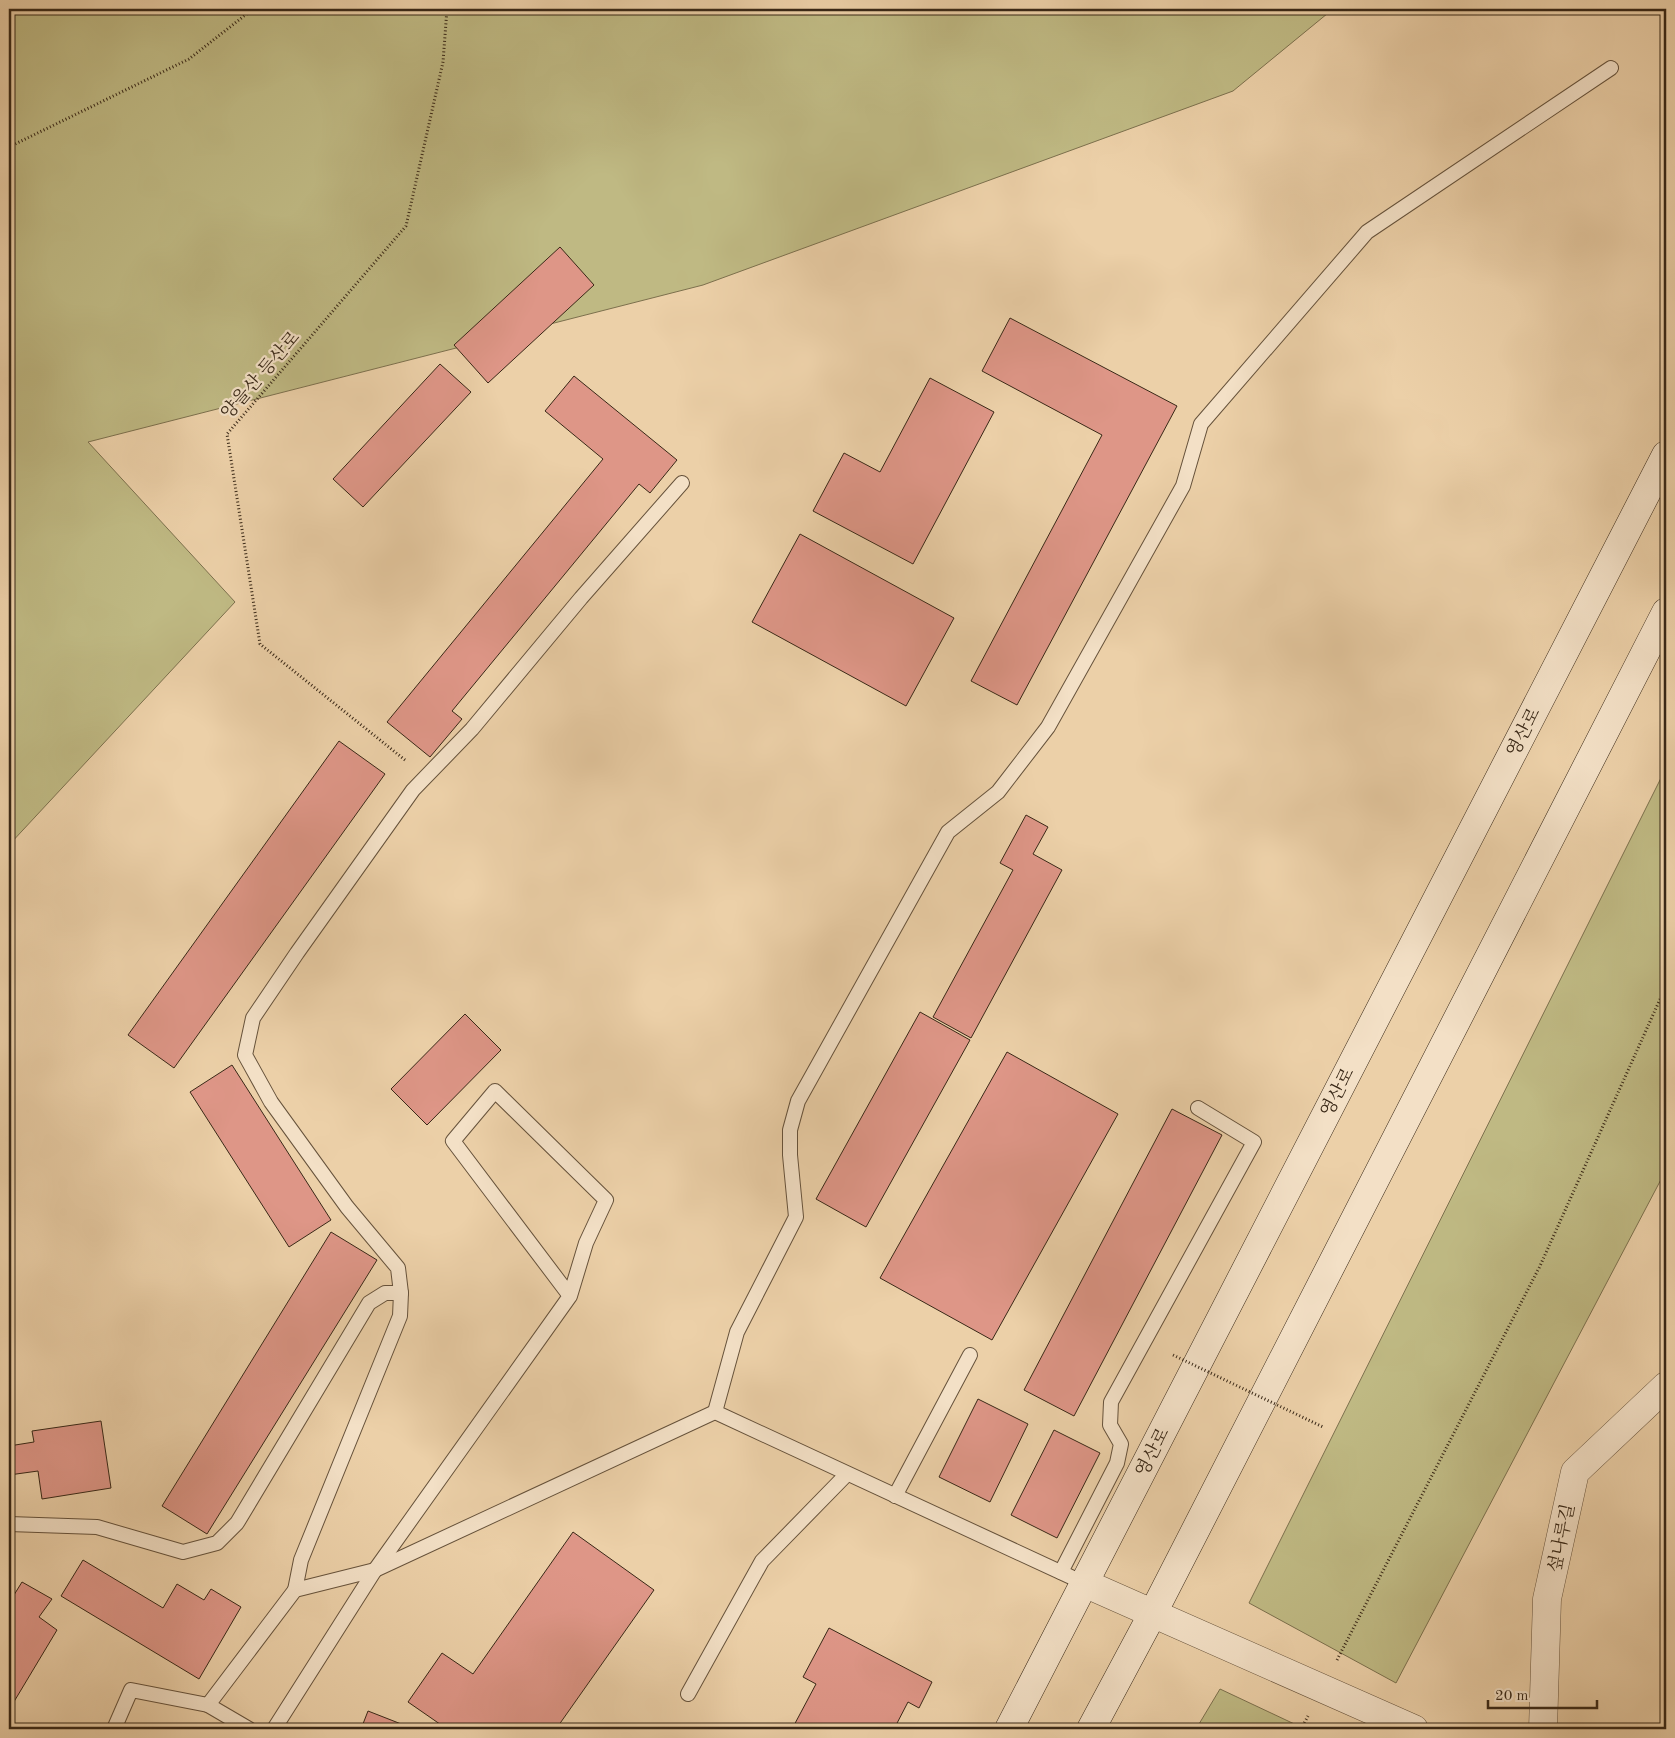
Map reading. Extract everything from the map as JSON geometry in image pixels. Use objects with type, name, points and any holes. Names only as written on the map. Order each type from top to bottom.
[{"type":"street","name":"영산로","points":[[1009,1729],[1072,1577],[1666,455]]},
{"type":"street","points":[[1091,1729],[1153,1614],[1666,612]]},
{"type":"street","name":"섶나루길","points":[[1543,1729],[1548,1599],[1575,1472],[1666,1386]]},
{"type":"street","points":[[1072,1577],[1414,1729]]},
{"type":"lane","points":[[295,1590],[375,1570],[715,1412],[737,1332],[796,1217],[790,1155],[790,1130],[798,1101],[948,832],[998,792],[1048,727],[1183,486],[1201,424],[1367,232],[1611,68]]},
{"type":"lane","points":[[208,1705],[295,1590],[301,1560],[400,1316],[401,1293],[398,1268],[347,1207],[271,1102],[245,1055],[253,1018],[413,790],[472,729],[581,598],[682,483]]},
{"type":"lane","points":[[274,1729],[375,1570],[570,1296],[586,1244],[606,1200],[495,1091],[453,1141],[570,1296]]},
{"type":"lane","points":[[715,1412],[1072,1577],[1117,1463],[1121,1444],[1110,1425],[1111,1402],[1254,1142],[1198,1108]]},
{"type":"lane","points":[[9,1524],[97,1527],[183,1552],[216,1543],[237,1523],[369,1303],[385,1293],[401,1293]]},
{"type":"lane","points":[[896,1496],[970,1355]]},
{"type":"lane","points":[[688,1694],[762,1561],[847,1474]]},
{"type":"lane","points":[[114,1729],[131,1690],[208,1705],[249,1729]]},
{"type":"path","points":[[9,147],[189,59],[253,9]]},
{"type":"path","name":"양을산 등산로","points":[[426,776],[260,644],[228,434],[406,226],[444,62],[447,9]]},
{"type":"path","points":[[1301,1729],[1540,1266],[1666,986]]},
{"type":"path","points":[[1173,1355],[1323,1427]]},
{"type":"shaded area","points":[[9,9],[1333,9],[1233,91],[703,285],[88,442],[235,602],[9,845]]},
{"type":"shaded area","points":[[1666,768],[1666,1170],[1396,1683],[1249,1603]]},
{"type":"shaded area","points":[[1220,1689],[1305,1729],[1196,1729]]},
{"type":"building","points":[[560,247],[594,285],[488,383],[454,345]]},
{"type":"building","points":[[1010,318],[1177,406],[1017,705],[971,681],[1102,435],[982,371]]},
{"type":"building","points":[[440,364],[471,392],[363,507],[333,479]]},
{"type":"building","points":[[574,376],[677,460],[650,493],[639,484],[452,711],[462,719],[430,757],[387,722],[603,459],[545,411]]},
{"type":"building","points":[[930,378],[994,412],[913,564],[813,511],[844,453],[880,472]]},
{"type":"building","points":[[800,534],[954,618],[906,706],[752,622]]},
{"type":"building","points":[[339,741],[385,774],[174,1068],[128,1035]]},
{"type":"building","points":[[1026,815],[1048,827],[1033,854],[1062,870],[971,1038],[933,1017],[1013,870],[1000,863]]},
{"type":"building","points":[[920,1012],[970,1040],[866,1227],[816,1199]]},
{"type":"building","points":[[465,1014],[501,1050],[427,1125],[391,1089]]},
{"type":"building","points":[[1007,1052],[1118,1114],[992,1340],[880,1278]]},
{"type":"building","points":[[232,1065],[331,1220],[289,1247],[190,1092]]},
{"type":"building","points":[[1172,1109],[1222,1135],[1074,1416],[1024,1390]]},
{"type":"building","points":[[331,1232],[377,1260],[207,1534],[162,1506]]},
{"type":"building","points":[[978,1399],[1028,1424],[990,1502],[939,1477]]},
{"type":"building","points":[[101,1421],[111,1488],[42,1499],[38,1471],[9,1475],[9,1446],[34,1442],[32,1431]]},
{"type":"building","points":[[1054,1430],[1100,1453],[1057,1538],[1011,1515]]},
{"type":"building","points":[[573,1532],[654,1590],[556,1729],[447,1729],[408,1702],[442,1653],[473,1674]]},
{"type":"building","points":[[83,1560],[163,1608],[177,1584],[204,1600],[211,1589],[241,1607],[199,1679],[61,1596]]},
{"type":"building","points":[[22,1582],[52,1599],[39,1617],[57,1630],[9,1710],[9,1603]]},
{"type":"building","points":[[829,1628],[932,1682],[919,1708],[908,1702],[894,1729],[792,1729],[816,1684],[803,1677]]},
{"type":"building","points":[[368,1711],[414,1729],[361,1729]]}]
